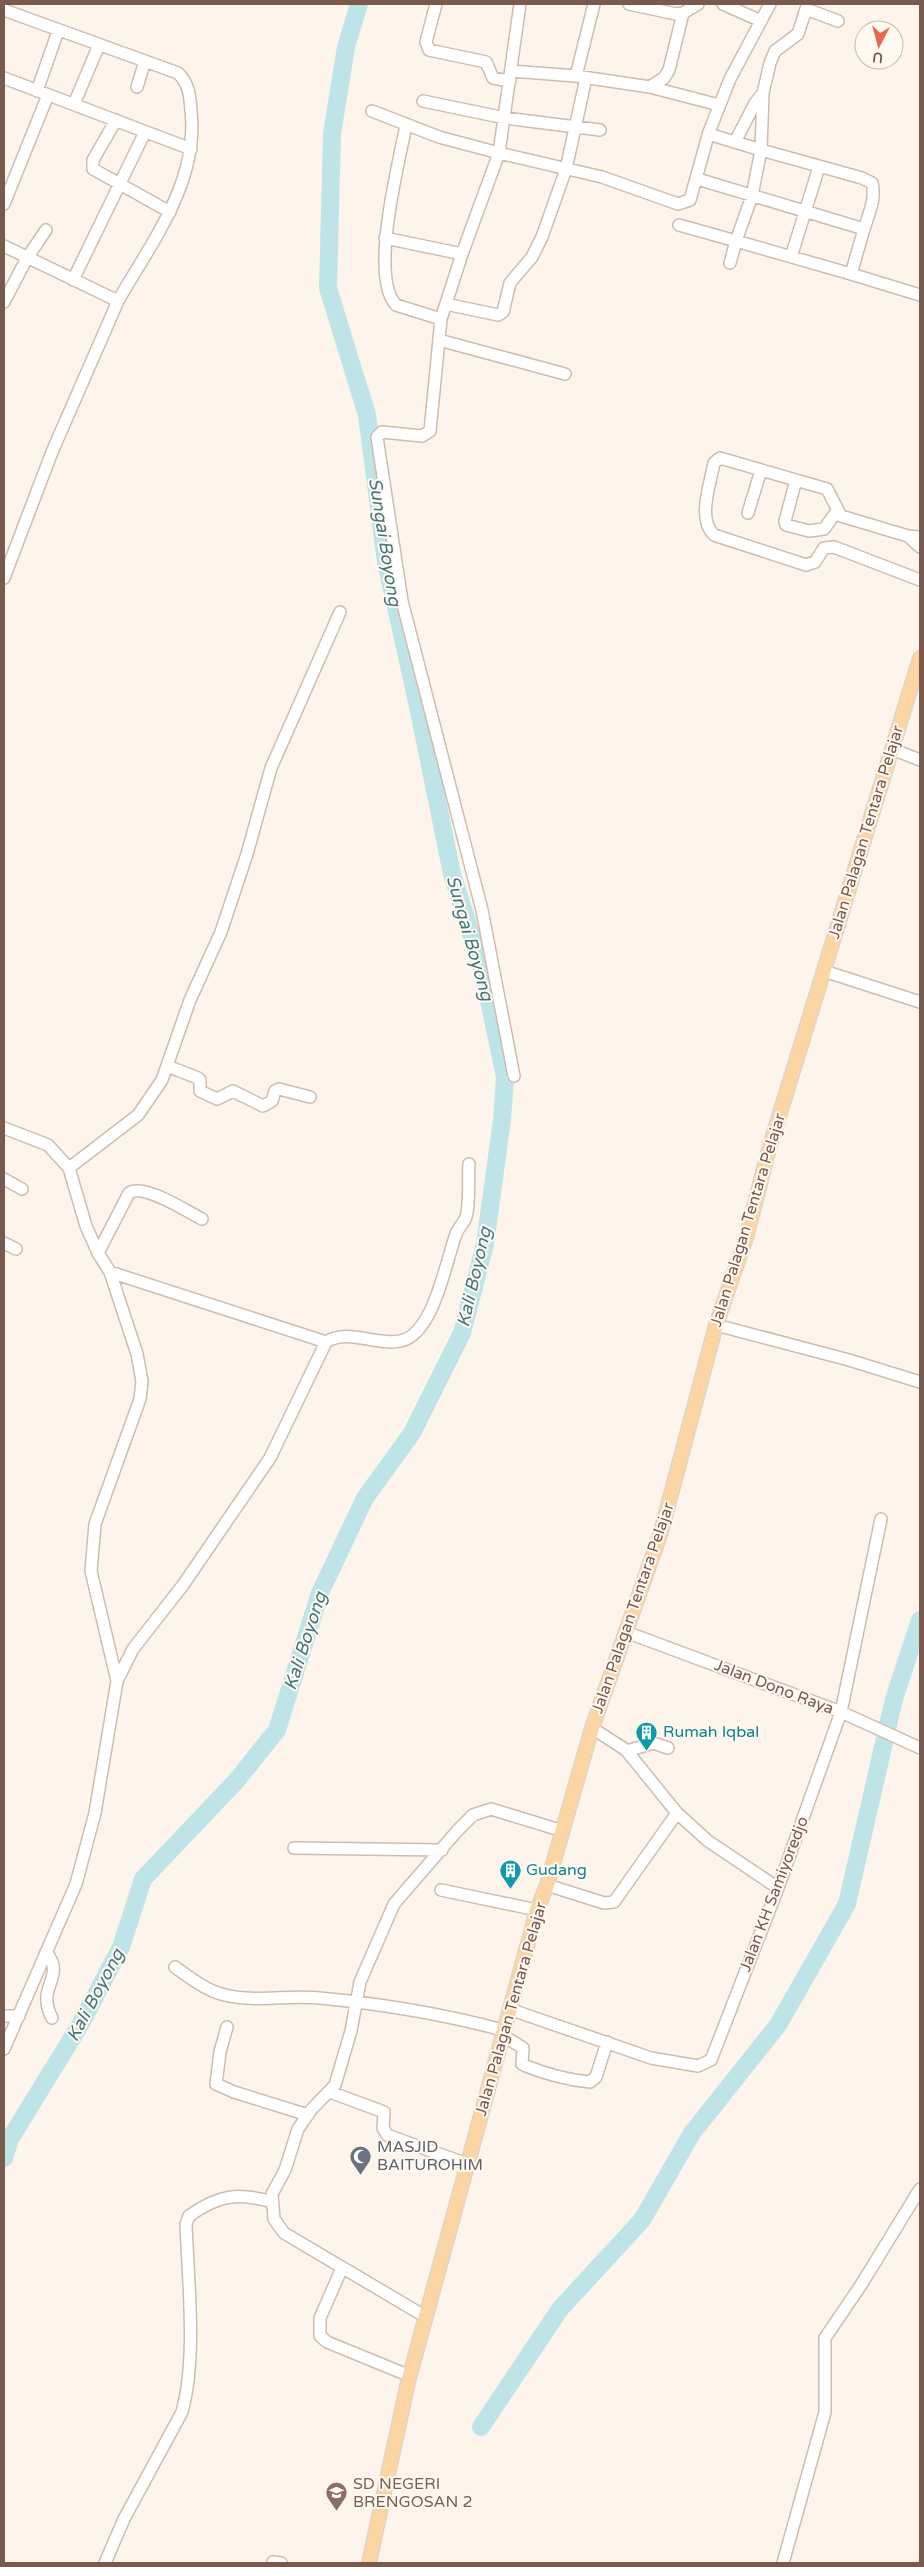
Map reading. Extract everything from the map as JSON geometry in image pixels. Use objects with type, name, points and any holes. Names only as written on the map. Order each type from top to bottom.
[{"type":"main road","name":"Jalan Palagan Tentara Pelajar","points":[[369,2563],[410,2376],[502,2032],[537,1910],[547,1885],[592,1728],[661,1532],[716,1325],[746,1238],[769,1150],[920,658]]},
{"type":"street","points":[[436,4],[426,42],[429,50],[486,62],[494,78],[511,76],[581,77],[650,88],[719,106]]},
{"type":"street","points":[[514,1076],[482,910],[402,601],[377,437],[382,432],[422,436],[430,431],[441,319],[462,254],[499,153],[520,4]]},
{"type":"street","points":[[446,304],[498,314],[503,312],[510,283],[532,257],[542,237],[566,169],[575,128],[581,77],[594,4]]},
{"type":"street","points":[[629,4],[676,14],[683,13],[698,4]]},
{"type":"street","points":[[723,4],[760,21]]},
{"type":"street","points":[[372,111],[439,137],[624,183],[672,203],[685,204],[690,200],[709,132],[730,79],[770,4]]},
{"type":"street","points":[[730,263],[752,196],[761,150],[763,93],[775,51],[798,34],[806,9],[838,21]]},
{"type":"street","points":[[4,10],[178,73],[188,87],[194,133],[190,162],[170,212],[118,301],[52,452],[4,578]]},
{"type":"street","points":[[650,88],[664,78],[668,70],[683,13]]},
{"type":"street","points":[[37,90],[58,31]]},
{"type":"street","points":[[74,104],[99,45]]},
{"type":"street","points":[[137,87],[145,61]]},
{"type":"street","points":[[4,78],[191,149]]},
{"type":"street","points":[[735,142],[754,103],[763,93]]},
{"type":"street","points":[[4,204],[48,95]]},
{"type":"street","points":[[423,101],[505,118],[600,130]]},
{"type":"street","points":[[116,120],[92,166],[96,172],[170,212]]},
{"type":"street","points":[[406,125],[385,238],[386,275],[392,301],[396,305],[441,319]]},
{"type":"street","points":[[73,280],[145,132]]},
{"type":"street","points":[[715,136],[818,167],[862,178],[872,183],[873,202],[851,274]]},
{"type":"street","points":[[791,257],[818,167]]},
{"type":"street","points":[[701,180],[864,229]]},
{"type":"street","points":[[679,224],[920,295]]},
{"type":"street","points":[[4,302],[27,258],[46,230]]},
{"type":"street","points":[[385,238],[462,254]]},
{"type":"street","points":[[4,246],[118,301]]},
{"type":"street","points":[[439,340],[564,374]]},
{"type":"street","points":[[920,547],[914,536],[841,516],[837,511],[832,495],[827,489],[720,458],[716,459],[705,515],[706,528],[714,535],[806,565],[814,562],[824,548],[834,547],[920,580]]},
{"type":"street","points":[[748,513],[761,470]]},
{"type":"street","points":[[796,480],[785,521],[786,525],[808,531],[824,529],[837,511]]},
{"type":"street","points":[[69,1168],[138,1115],[162,1080],[190,1000],[221,932],[247,854],[271,768],[340,612]]},
{"type":"street","points":[[892,749],[920,760]]},
{"type":"street","points":[[824,971],[920,1002]]},
{"type":"street","points":[[168,1066],[198,1078],[200,1080],[200,1091],[217,1099],[233,1091],[263,1106],[272,1101],[275,1091],[279,1089],[310,1098]]},
{"type":"street","points":[[4,1128],[48,1144],[69,1168],[86,1226],[98,1253],[110,1272],[136,1354],[142,1381],[140,1399],[95,1524],[91,1572],[117,1681]]},
{"type":"street","points":[[4,2049],[79,1875],[95,1813],[117,1681],[133,1649],[183,1585],[270,1458],[326,1342],[336,1336],[388,1342],[402,1341],[413,1336],[430,1310],[441,1287],[456,1234],[466,1217],[469,1164]]},
{"type":"street","points":[[4,1179],[22,1189]]},
{"type":"street","points":[[98,1253],[129,1193],[135,1189],[145,1190],[202,1219]]},
{"type":"street","points":[[4,1243],[16,1249]]},
{"type":"street","points":[[110,1272],[326,1342]]},
{"type":"street","points":[[716,1325],[848,1360],[920,1382]]},
{"type":"street","name":"Jalan KH Samiyoredjo","points":[[509,2009],[652,2058],[685,2066],[698,2066],[711,2060],[778,1888],[841,1712],[881,1518]]},
{"type":"street","name":"Jalan Dono Raya","points":[[626,1632],[841,1712],[920,1748]]},
{"type":"street","points":[[592,1728],[627,1750],[677,1813],[708,1841],[778,1888]]},
{"type":"street","points":[[627,1750],[653,1743],[668,1748]]},
{"type":"street","points":[[426,2317],[284,2232],[274,2219],[272,2194],[285,2170],[298,2129],[308,2115],[330,2092],[341,2070],[360,1982],[394,1904],[473,1815],[491,1809],[563,1830]]},
{"type":"street","points":[[547,1885],[604,1903],[614,1902],[677,1813]]},
{"type":"street","points":[[294,1848],[442,1850]]},
{"type":"street","points":[[441,1890],[537,1910]]},
{"type":"street","points":[[46,1952],[54,1962],[54,1972],[45,1997],[52,2018]]},
{"type":"street","points":[[175,1967],[194,1981],[221,1994],[258,1998],[318,1998],[450,2016],[502,2032],[523,2048],[522,2064],[554,2076],[559,2075],[590,2082],[596,2077],[608,2042]]},
{"type":"street","points":[[4,2016],[18,2016]]},
{"type":"street","points":[[227,2027],[220,2052],[216,2084],[234,2092],[308,2115]]},
{"type":"street","points":[[330,2092],[384,2112],[383,2128],[387,2135],[467,2164]]},
{"type":"street","points":[[783,2563],[824,2412],[825,2338],[861,2285],[920,2189]]},
{"type":"street","points":[[105,2563],[124,2519],[182,2412],[186,2399],[190,2367],[186,2224],[189,2216],[214,2202],[232,2196],[248,2196],[272,2202]]},
{"type":"street","points":[[342,2268],[320,2318],[320,2336],[327,2342],[410,2376]]},
{"type":"waterway","name":"Kali Boyong","points":[[4,2158],[10,2139],[80,2025],[121,1947],[143,1879],[237,1780],[277,1730],[320,1593],[365,1498],[412,1433],[462,1333],[485,1244],[502,1120],[505,1077],[483,972],[452,874],[386,562],[367,415],[328,288],[332,134],[346,47],[359,4]]},
{"type":"waterway","points":[[481,2427],[560,2309],[642,2220],[692,2133],[778,2025],[847,1904],[894,1699],[920,1620]]},
{"type":"place","name":"Rumah Iqbal","points":[[647,1751]]},
{"type":"place","name":"Gudang","points":[[510,1889]]},
{"type":"place","name":"MASJID BAITUROHIM","points":[[361,2175]]},
{"type":"place","name":"SD NEGERI BRENGOSAN 2","points":[[337,2512]]},
{"type":"water label","name":"Sungai Boyong","points":[[385,542]]},
{"type":"water label","name":"Sungai Boyong","points":[[470,938]]}]
